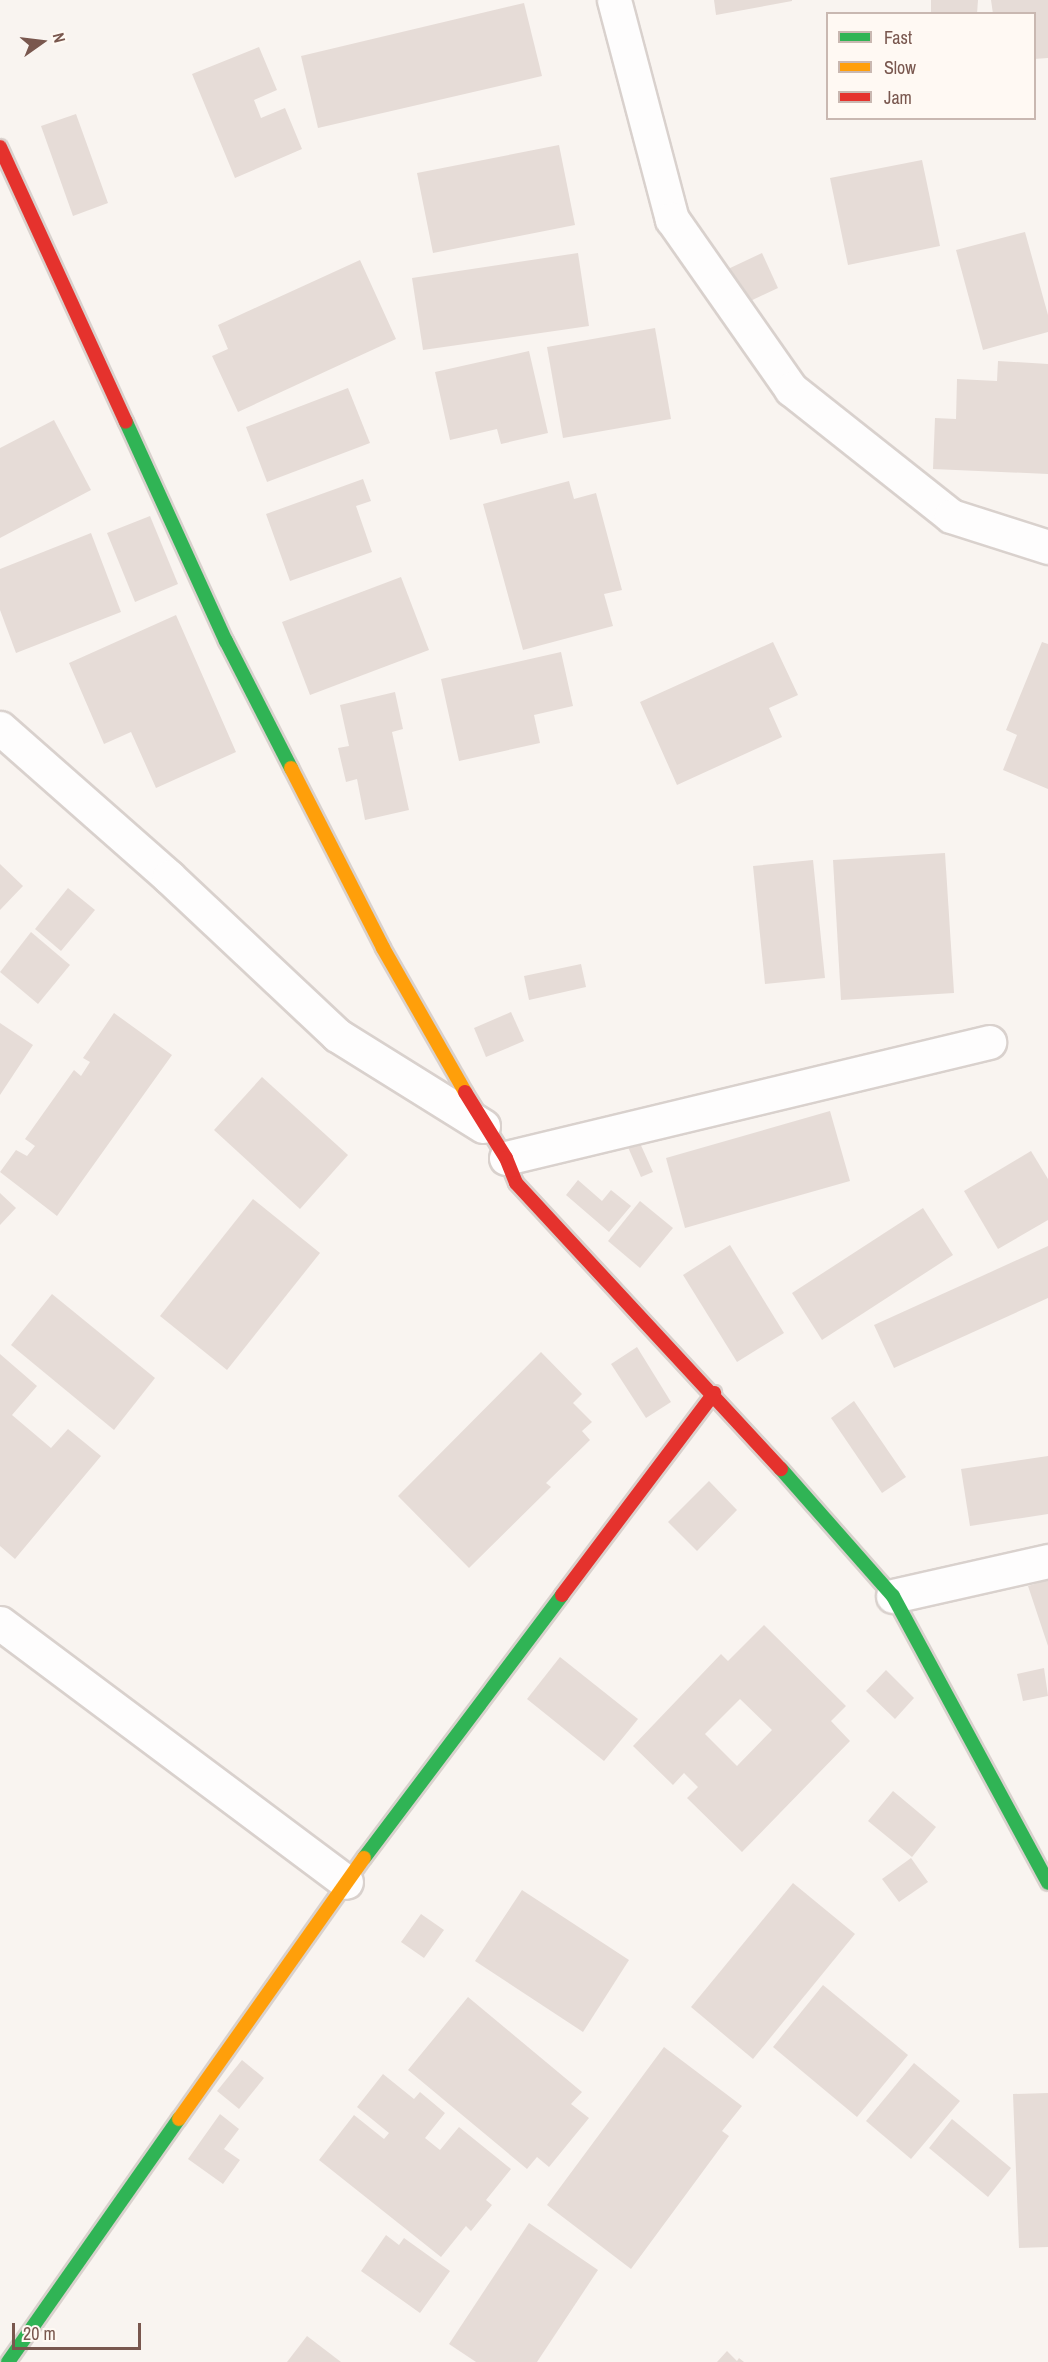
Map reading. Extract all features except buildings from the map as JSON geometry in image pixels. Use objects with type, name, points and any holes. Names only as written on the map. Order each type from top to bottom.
[{"type":"street","points":[[614,0],[672,219],[791,389],[951,516],[1048,547]]},
{"type":"street","points":[[0,147],[226,641],[383,948],[436,1038],[483,1125],[506,1158],[516,1183],[714,1393],[893,1596],[1028,1840],[1048,1883]]},
{"type":"street","points":[[0,728],[170,877],[337,1035],[483,1125]]},
{"type":"street","points":[[506,1158],[989,1042]]},
{"type":"street","points":[[8,2362],[346,1882],[714,1393]]},
{"type":"street","points":[[893,1596],[1048,1561]]},
{"type":"street","points":[[0,1623],[346,1882]]},
{"type":"traffic: fast","points":[[126,422],[226,641],[291,768]]},
{"type":"traffic: fast","points":[[781,1469],[893,1596],[1048,1883]]},
{"type":"traffic: fast","points":[[364,1858],[562,1595]]},
{"type":"traffic: fast","points":[[8,2362],[179,2119]]},
{"type":"traffic: slow","points":[[291,768],[383,948],[465,1092]]},
{"type":"traffic: slow","points":[[179,2119],[364,1858]]},
{"type":"traffic: jam","points":[[0,147],[126,422]]},
{"type":"traffic: jam","points":[[465,1092],[506,1158],[516,1183],[781,1469]]},
{"type":"traffic: jam","points":[[562,1595],[714,1393]]}]
